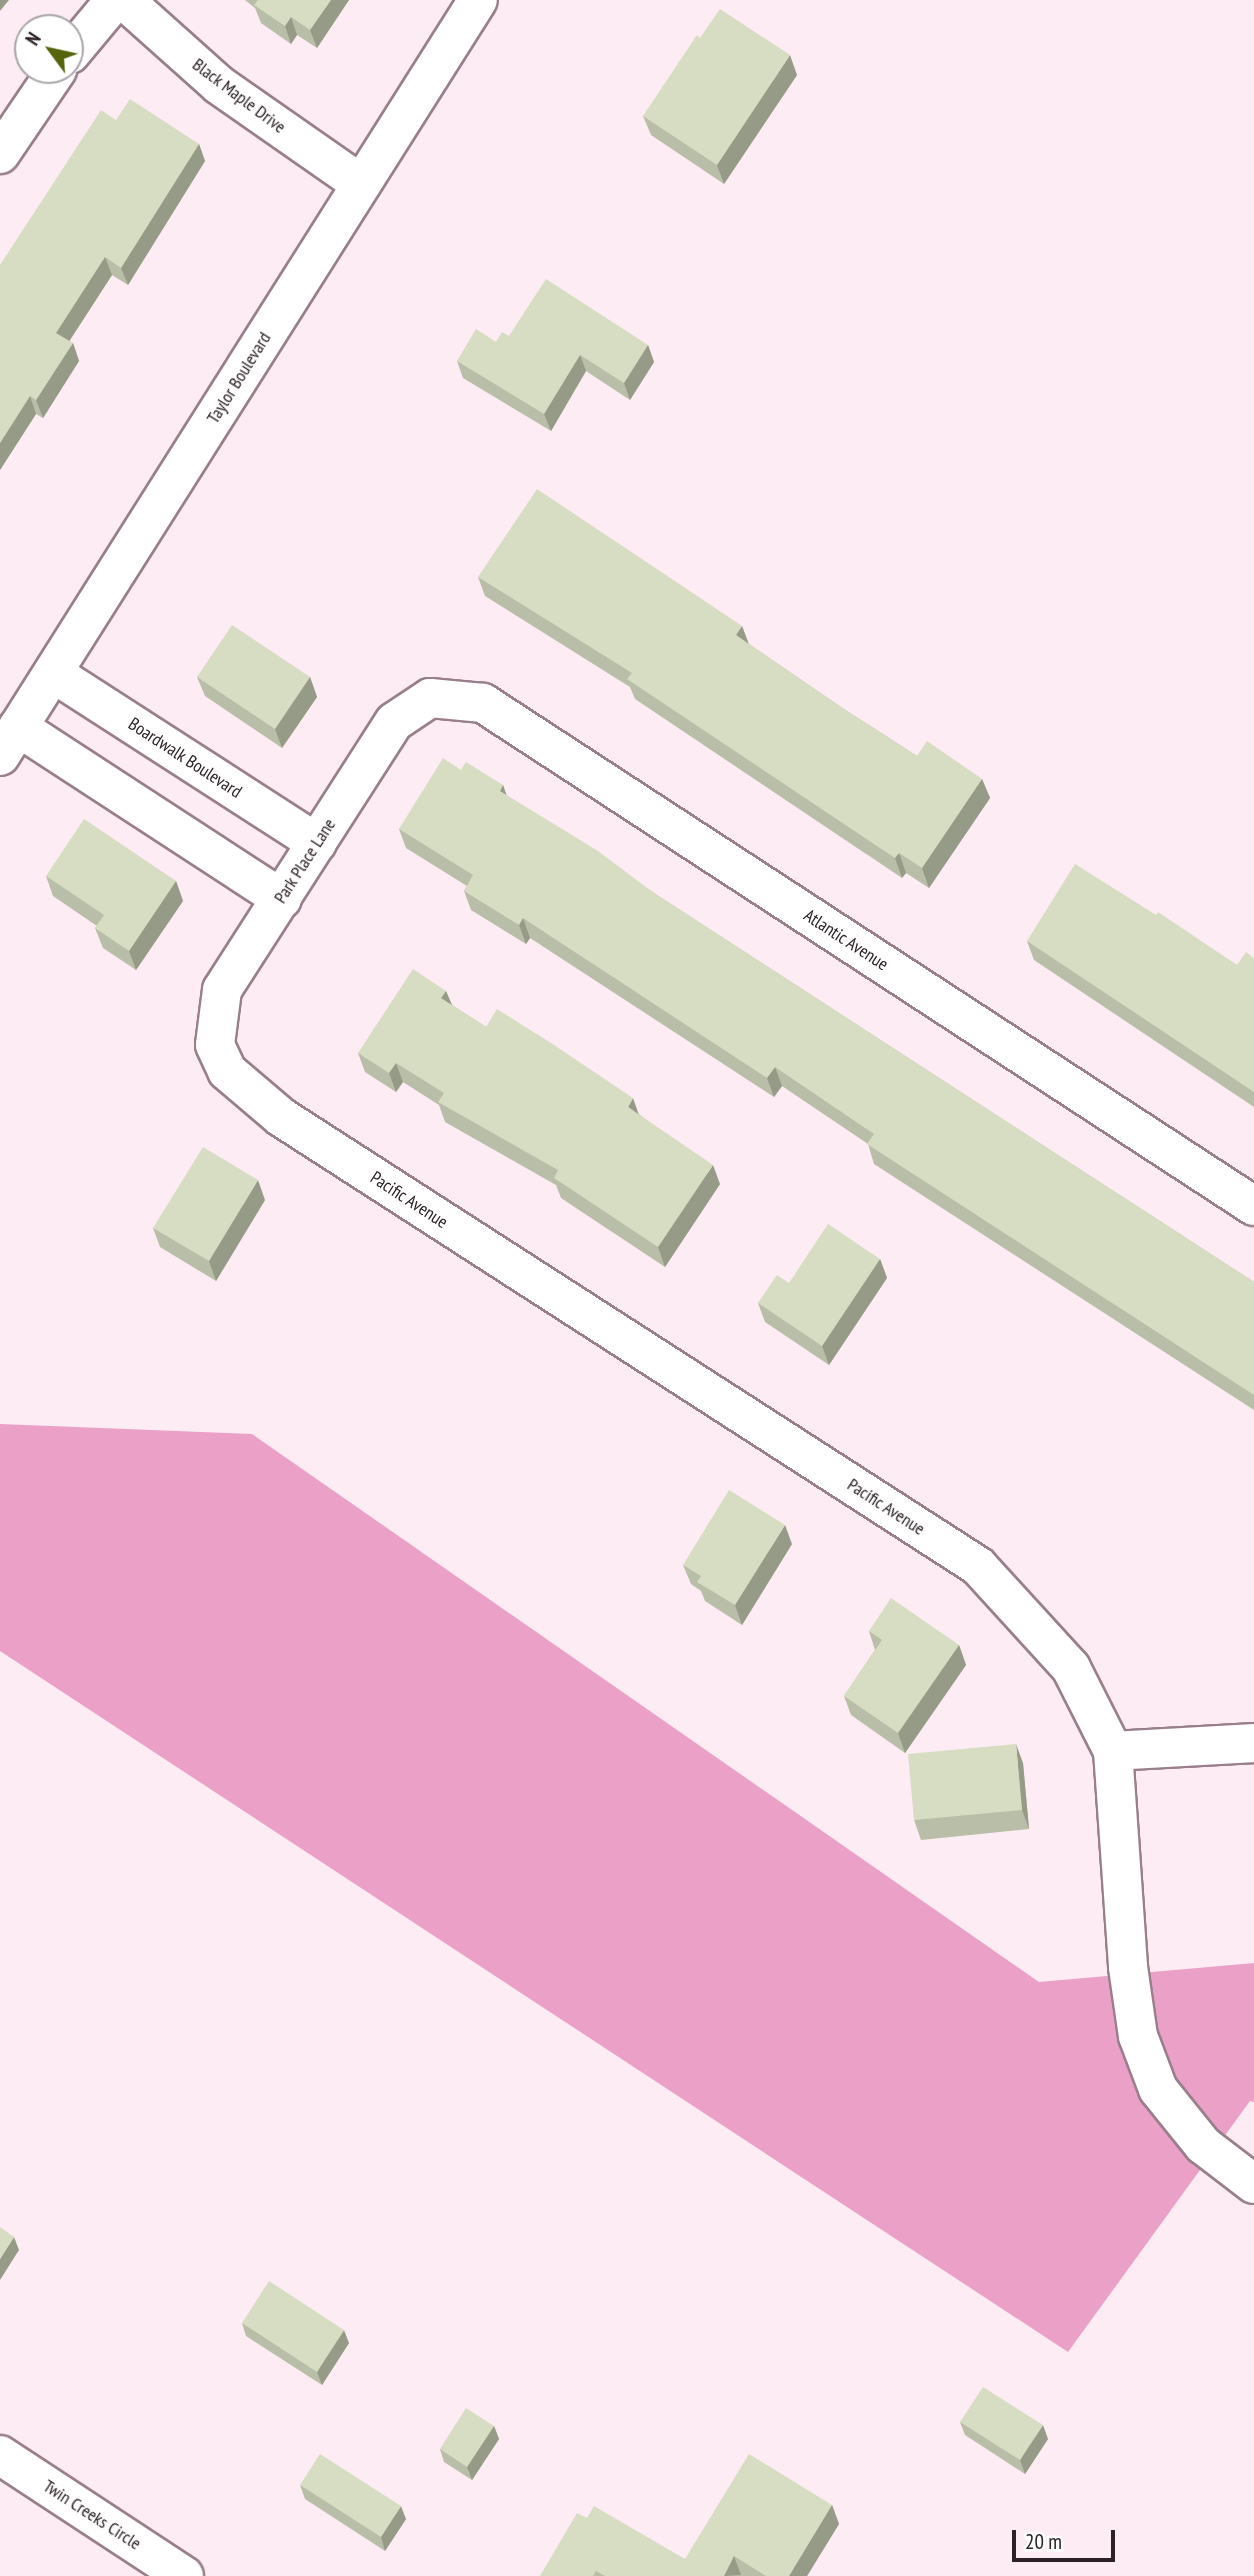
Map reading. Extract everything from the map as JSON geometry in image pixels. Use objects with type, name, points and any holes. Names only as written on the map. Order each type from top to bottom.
[{"type":"street","points":[[84,37],[115,0]]},
{"type":"street","name":"Black Maple Drive","points":[[124,0],[219,85],[361,184]]},
{"type":"street","name":"Taylor Boulevard","points":[[9,741],[478,0]]},
{"type":"street","points":[[0,154],[48,84]]},
{"type":"street","name":"Boardwalk Boulevard","points":[[53,673],[317,843]]},
{"type":"street","name":"Park Place Lane","points":[[215,1045],[222,990],[394,722],[430,698]]},
{"type":"street","name":"Atlantic Avenue","points":[[430,698],[483,703],[1254,1206]]},
{"type":"street","points":[[9,741],[282,899]]},
{"type":"street","name":"Pacific Avenue","points":[[215,1045],[227,1071],[281,1117],[978,1566],[1071,1668],[1113,1751],[1128,1967],[1138,2036],[1158,2089],[1203,2145],[1254,2184]]},
{"type":"street","points":[[1113,1751],[1254,1743]]},
{"type":"street","name":"Twin Creeks Circle","points":[[0,2455],[184,2576]]},
{"type":"shaded area","points":[[0,1424],[252,1434],[1039,1982],[1254,1963],[1254,2102],[1250,2101],[1068,2352],[0,1651]]},
{"type":"building","points":[[258,0],[331,0],[310,30],[291,17],[285,26],[254,5]]},
{"type":"building","points":[[720,9],[790,55],[717,165],[643,116],[697,35],[700,38]]},
{"type":"building","points":[[130,99],[199,144],[121,268],[105,257],[56,333],[73,343],[36,400],[30,396],[0,443],[0,265],[101,110],[116,120]]},
{"type":"building","points":[[546,279],[648,345],[624,383],[580,355],[544,414],[457,361],[476,329],[496,342],[502,332],[509,336]]},
{"type":"building","points":[[537,489],[742,626],[736,635],[841,707],[917,756],[927,741],[982,779],[922,868],[899,853],[895,858],[627,679],[632,673],[478,577]]},
{"type":"building","points":[[232,625],[310,677],[275,729],[197,677]]},
{"type":"building","points":[[443,758],[461,770],[466,762],[503,785],[500,791],[598,851],[654,893],[1254,1282],[1254,1395],[867,1144],[874,1134],[775,1067],[767,1078],[523,918],[519,925],[464,891],[473,875],[399,829]]},
{"type":"building","points":[[84,819],[176,881],[129,951],[95,928],[104,915],[46,876]]},
{"type":"building","points":[[1075,864],[1156,915],[1158,912],[1237,965],[1246,952],[1254,958],[1254,1092],[1027,941]]},
{"type":"building","points":[[413,969],[446,991],[441,998],[486,1027],[497,1009],[554,1045],[633,1098],[628,1107],[713,1165],[658,1247],[554,1178],[558,1170],[438,1102],[444,1093],[396,1063],[389,1073],[358,1053]]},
{"type":"building","points":[[203,1147],[258,1180],[209,1261],[153,1228]]},
{"type":"building","points":[[828,1224],[880,1259],[822,1346],[758,1303],[777,1275],[789,1283]]},
{"type":"building","points":[[729,1490],[785,1525],[735,1605],[697,1582],[701,1576],[683,1565]]},
{"type":"building","points":[[891,1598],[959,1645],[898,1733],[844,1696],[882,1640],[869,1631]]},
{"type":"building","points":[[1016,1744],[1022,1810],[914,1820],[908,1754]]},
{"type":"building","points":[[0,2227],[14,2237],[0,2259]]},
{"type":"building","points":[[269,2281],[344,2330],[317,2372],[242,2323]]},
{"type":"building","points":[[983,2387],[1043,2425],[1020,2460],[960,2422]]},
{"type":"building","points":[[466,2408],[494,2426],[467,2467],[440,2449]]},
{"type":"building","points":[[320,2454],[401,2506],[381,2537],[300,2485]]},
{"type":"building","points":[[749,2454],[832,2505],[789,2576],[766,2576],[734,2556],[724,2576],[605,2576],[596,2571],[593,2576],[540,2576],[577,2513],[587,2518],[594,2506],[685,2559]]}]
